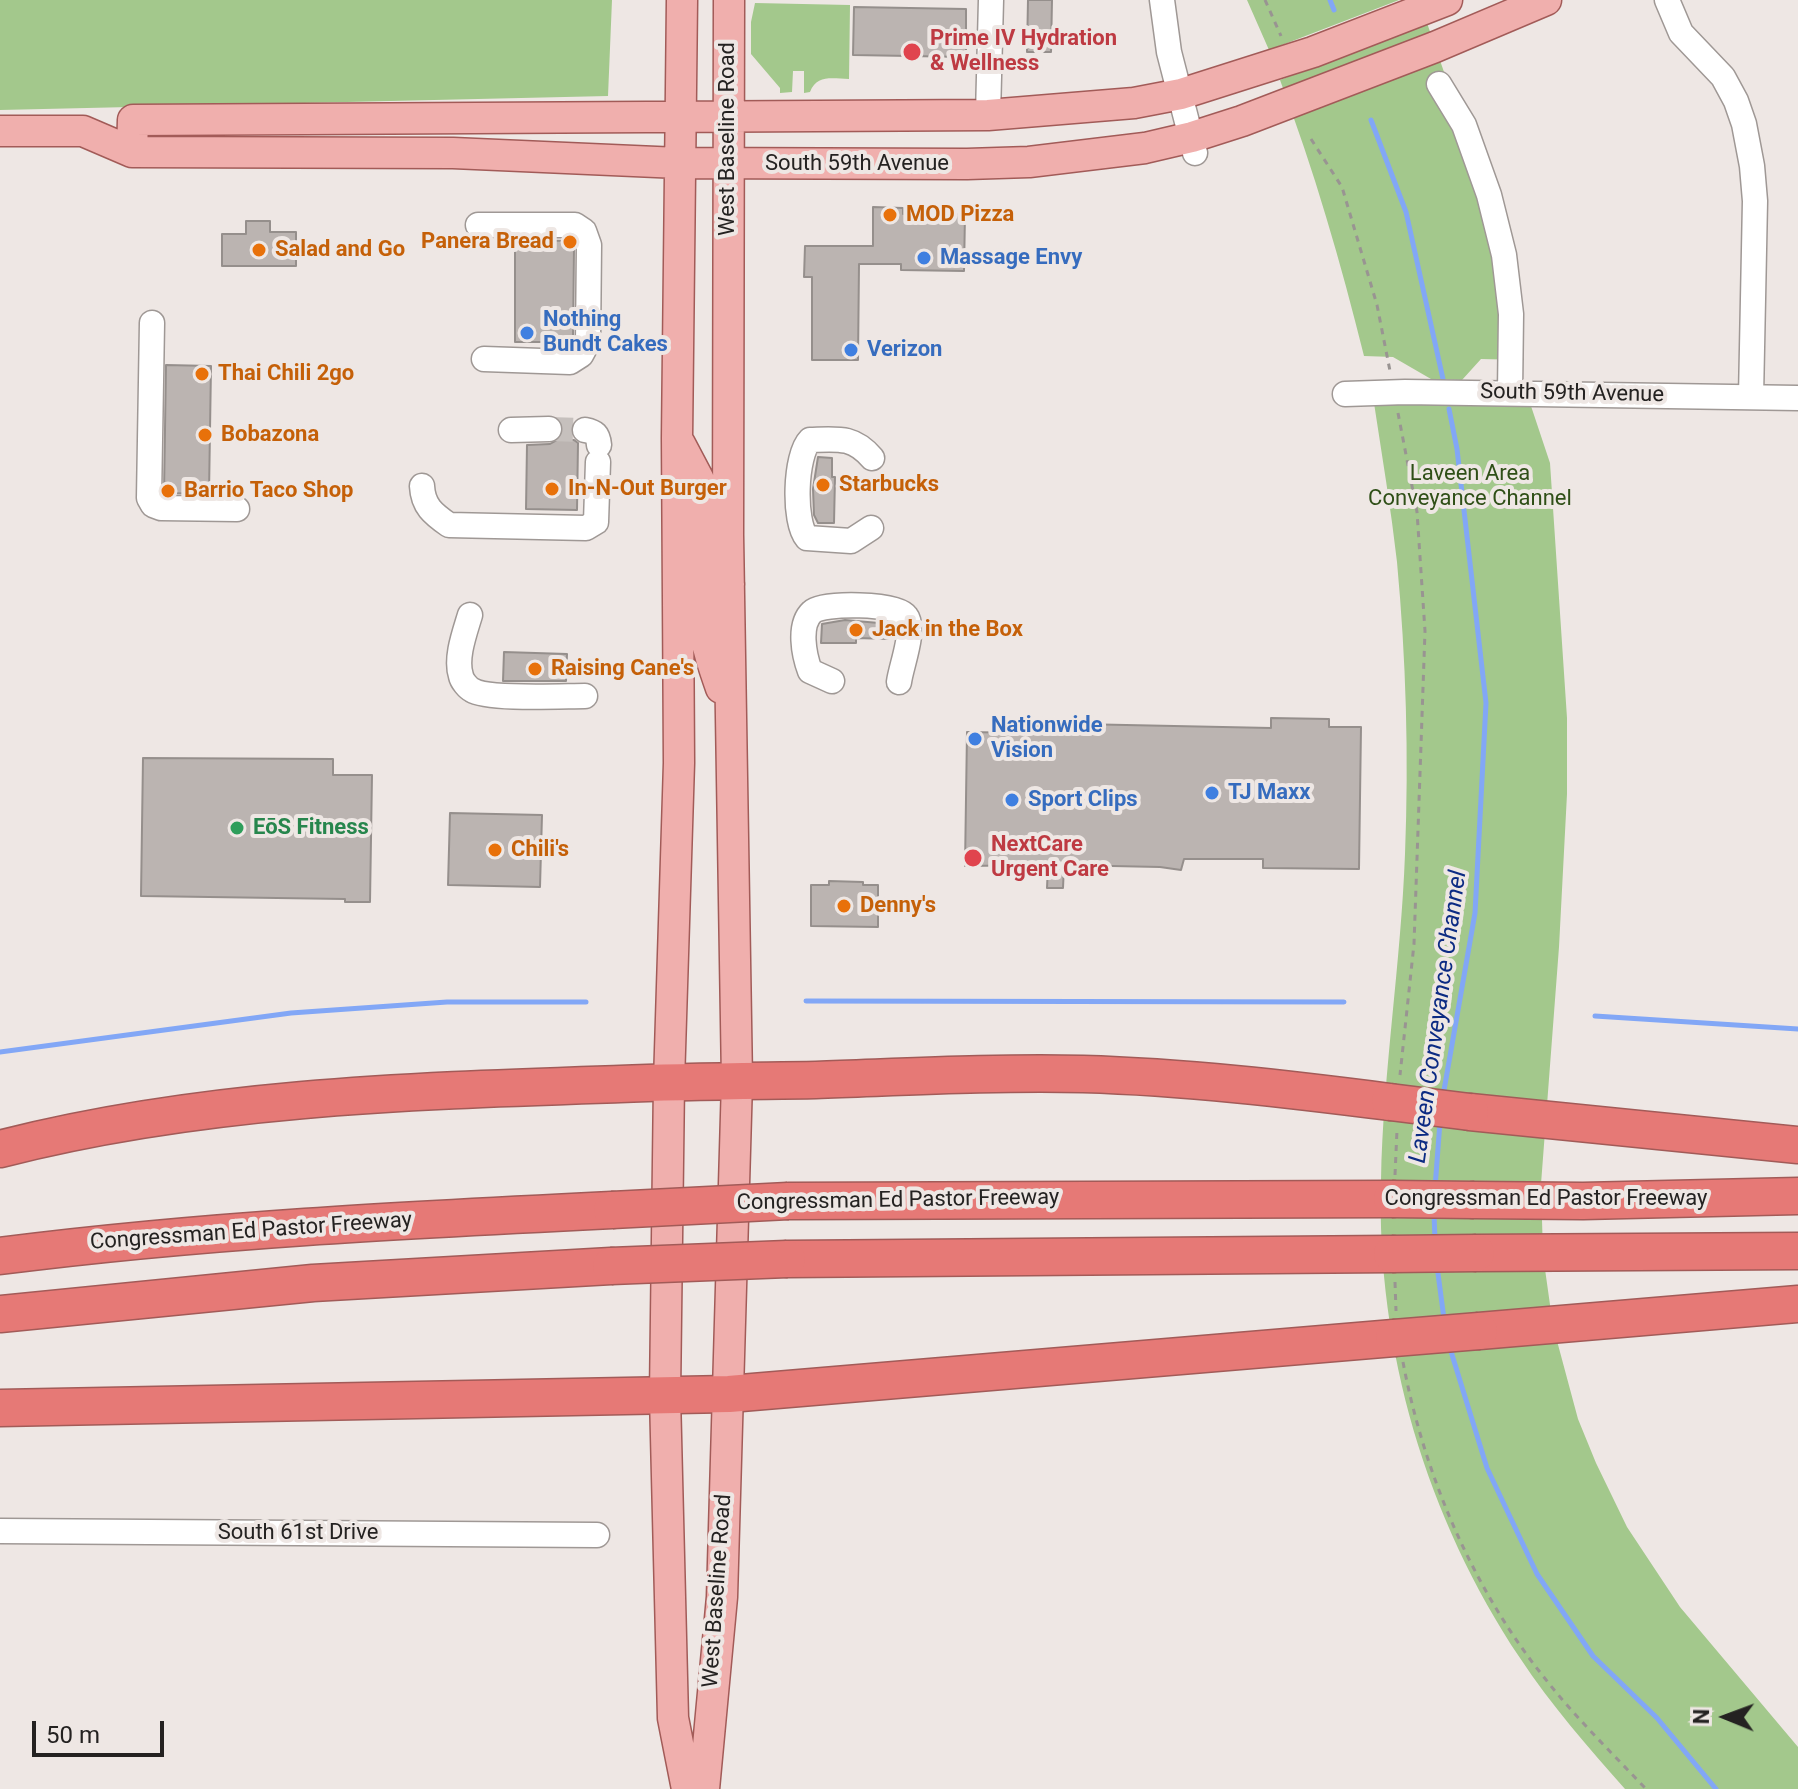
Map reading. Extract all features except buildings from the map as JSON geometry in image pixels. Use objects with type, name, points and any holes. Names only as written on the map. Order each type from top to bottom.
[{"type":"highway","points":[[0,1149],[115,1125],[278,1102],[450,1090],[937,1074],[1085,1074],[1254,1086],[1470,1112],[1798,1145]]},
{"type":"highway","name":"Congressman Ed Pastor Freeway","points":[[0,1256],[118,1241],[316,1224],[788,1201],[1583,1201],[1798,1196]]},
{"type":"highway","points":[[0,1314],[313,1283],[787,1259],[1798,1251]]},
{"type":"highway","points":[[0,1408],[729,1394],[1798,1304]]},
{"type":"main road","points":[[679,163],[682,0]]},
{"type":"main road","name":"West Baseline Road","points":[[704,1789],[722,1597],[737,1081],[729,584],[729,0]]},
{"type":"main road","points":[[83,131],[133,120],[988,115],[1134,103],[1181,94],[1313,52],[1447,0]]},
{"type":"main road","name":"South 59th Avenue","points":[[0,131],[83,131],[132,152],[453,153],[679,163],[1029,162],[1194,145],[1242,121],[1420,53],[1546,0]]},
{"type":"main road","points":[[132,152],[133,120]]},
{"type":"main road","name":"West Baseline Road","points":[[679,163],[679,763],[669,1082],[665,1396],[673,1718],[687,1789]]},
{"type":"main road","points":[[677,438],[699,480],[708,557],[729,584]]},
{"type":"main road","points":[[678,556],[687,562],[698,586],[704,628],[733,720]]},
{"type":"street","points":[[988,115],[991,0]]},
{"type":"street","points":[[1162,0],[1169,52],[1194,145]]},
{"type":"street","points":[[1667,0],[1681,33],[1723,77],[1736,101],[1747,138],[1755,201],[1751,397]]},
{"type":"street","points":[[1439,84],[1464,125],[1489,195],[1504,255],[1511,314],[1510,393]]},
{"type":"street","points":[[478,225],[575,225],[584,231],[589,245],[588,342],[581,355],[570,362],[484,359]]},
{"type":"street","points":[[152,323],[149,498],[153,505],[161,508],[237,509]]},
{"type":"street","name":"South 59th Avenue","points":[[1345,394],[1399,392],[1798,398]]},
{"type":"street","points":[[511,430],[549,429]]},
{"type":"street","points":[[871,528],[851,541],[807,538],[801,531],[799,520],[799,485],[800,458],[810,440],[853,441],[872,458]]},
{"type":"street","points":[[422,486],[426,505],[449,525],[586,528],[596,522],[594,445]]},
{"type":"street","points":[[832,681],[810,671],[804,650],[807,618],[814,609],[824,606],[888,607],[899,610],[907,617],[909,641],[899,682]]},
{"type":"street","points":[[470,615],[460,664],[461,678],[470,690],[490,694],[585,696]]},
{"type":"street","name":"South 61st Drive","points":[[0,1531],[597,1535]]},
{"type":"path","points":[[1265,0],[1281,36]]},
{"type":"path","points":[[1311,139],[1342,187],[1377,305],[1399,392],[1417,512],[1425,631],[1411,974]]},
{"type":"path","points":[[1415,1419],[1440,1491],[1474,1570],[1521,1647],[1576,1714],[1646,1789]]},
{"type":"green space","points":[[0,0],[612,0],[608,96],[0,110]]},
{"type":"green space","points":[[1247,0],[1399,0],[1269,50]]},
{"type":"green space","points":[[755,3],[850,5],[849,79],[821,80],[810,92],[804,93],[804,71],[793,71],[792,92],[780,93],[780,88],[751,54],[751,22]]},
{"type":"green space","points":[[1427,23],[1469,144],[1524,360],[1481,359],[1462,380],[1431,379],[1393,357],[1364,356],[1326,217],[1280,80]]},
{"type":"green space","name":"Laveen Area Conveyance Channel","points":[[1374,403],[1531,406],[1550,463],[1567,718],[1567,794],[1559,947],[1541,1184],[1543,1255],[1553,1326],[1578,1419],[1627,1527],[1680,1607],[1798,1747],[1798,1789],[1625,1789],[1544,1692],[1487,1604],[1458,1548],[1414,1430],[1398,1369],[1382,1244],[1382,1140],[1403,895],[1407,744],[1397,562]]},
{"type":"waterway","name":"Laveen Conveyance Channel","points":[[1330,0],[1334,10]]},
{"type":"waterway","name":"Laveen Conveyance Channel","points":[[1371,120],[1406,212],[1443,379]]},
{"type":"waterway","name":"Laveen Conveyance Channel","points":[[1443,1096],[1475,913],[1486,703],[1457,449],[1449,409]]},
{"type":"waterway","points":[[806,1001],[1344,1002]]},
{"type":"waterway","points":[[0,1052],[291,1013],[447,1002],[586,1002]]},
{"type":"waterway","points":[[1595,1016],[1798,1029]]},
{"type":"waterway","name":"Laveen Conveyance Channel","points":[[1435,1188],[1440,1122]]},
{"type":"waterway","name":"Laveen Conveyance Channel","points":[[1434,1214],[1435,1240]]},
{"type":"waterway","name":"Laveen Conveyance Channel","points":[[1437,1266],[1444,1319]]},
{"type":"waterway","name":"Laveen Conveyance Channel","points":[[1449,1345],[1487,1468],[1537,1574],[1593,1656],[1657,1718],[1716,1789]]},
{"type":"tunnel","points":[[549,429],[585,430]]},
{"type":"place","name":"Prime IV Hydration & Wellness","points":[[912,52]]},
{"type":"place","name":"MOD Pizza","points":[[890,215]]},
{"type":"place","name":"Panera Bread","points":[[570,242]]},
{"type":"place","name":"Salad and Go","points":[[259,250]]},
{"type":"place","name":"Massage Envy","points":[[924,258]]},
{"type":"place","name":"Nothing Bundt Cakes","points":[[527,333]]},
{"type":"place","name":"Verizon","points":[[851,350]]},
{"type":"place","name":"Thai Chili 2go","points":[[202,374]]},
{"type":"place","name":"Bobazona","points":[[205,435]]},
{"type":"place","name":"Starbucks","points":[[823,485]]},
{"type":"place","name":"In-N-Out Burger","points":[[552,489]]},
{"type":"place","name":"Barrio Taco Shop","points":[[168,491]]},
{"type":"place","name":"Jack in the Box","points":[[856,630]]},
{"type":"place","name":"Raising Cane's","points":[[535,669]]},
{"type":"place","name":"Nationwide Vision","points":[[975,739]]},
{"type":"place","name":"TJ Maxx","points":[[1212,793]]},
{"type":"place","name":"Sport Clips","points":[[1012,800]]},
{"type":"place","name":"EōS Fitness","points":[[237,828]]},
{"type":"place","name":"Chili's","points":[[495,850]]},
{"type":"place","name":"NextCare Urgent Care","points":[[973,858]]},
{"type":"place","name":"Denny's","points":[[844,906]]}]
